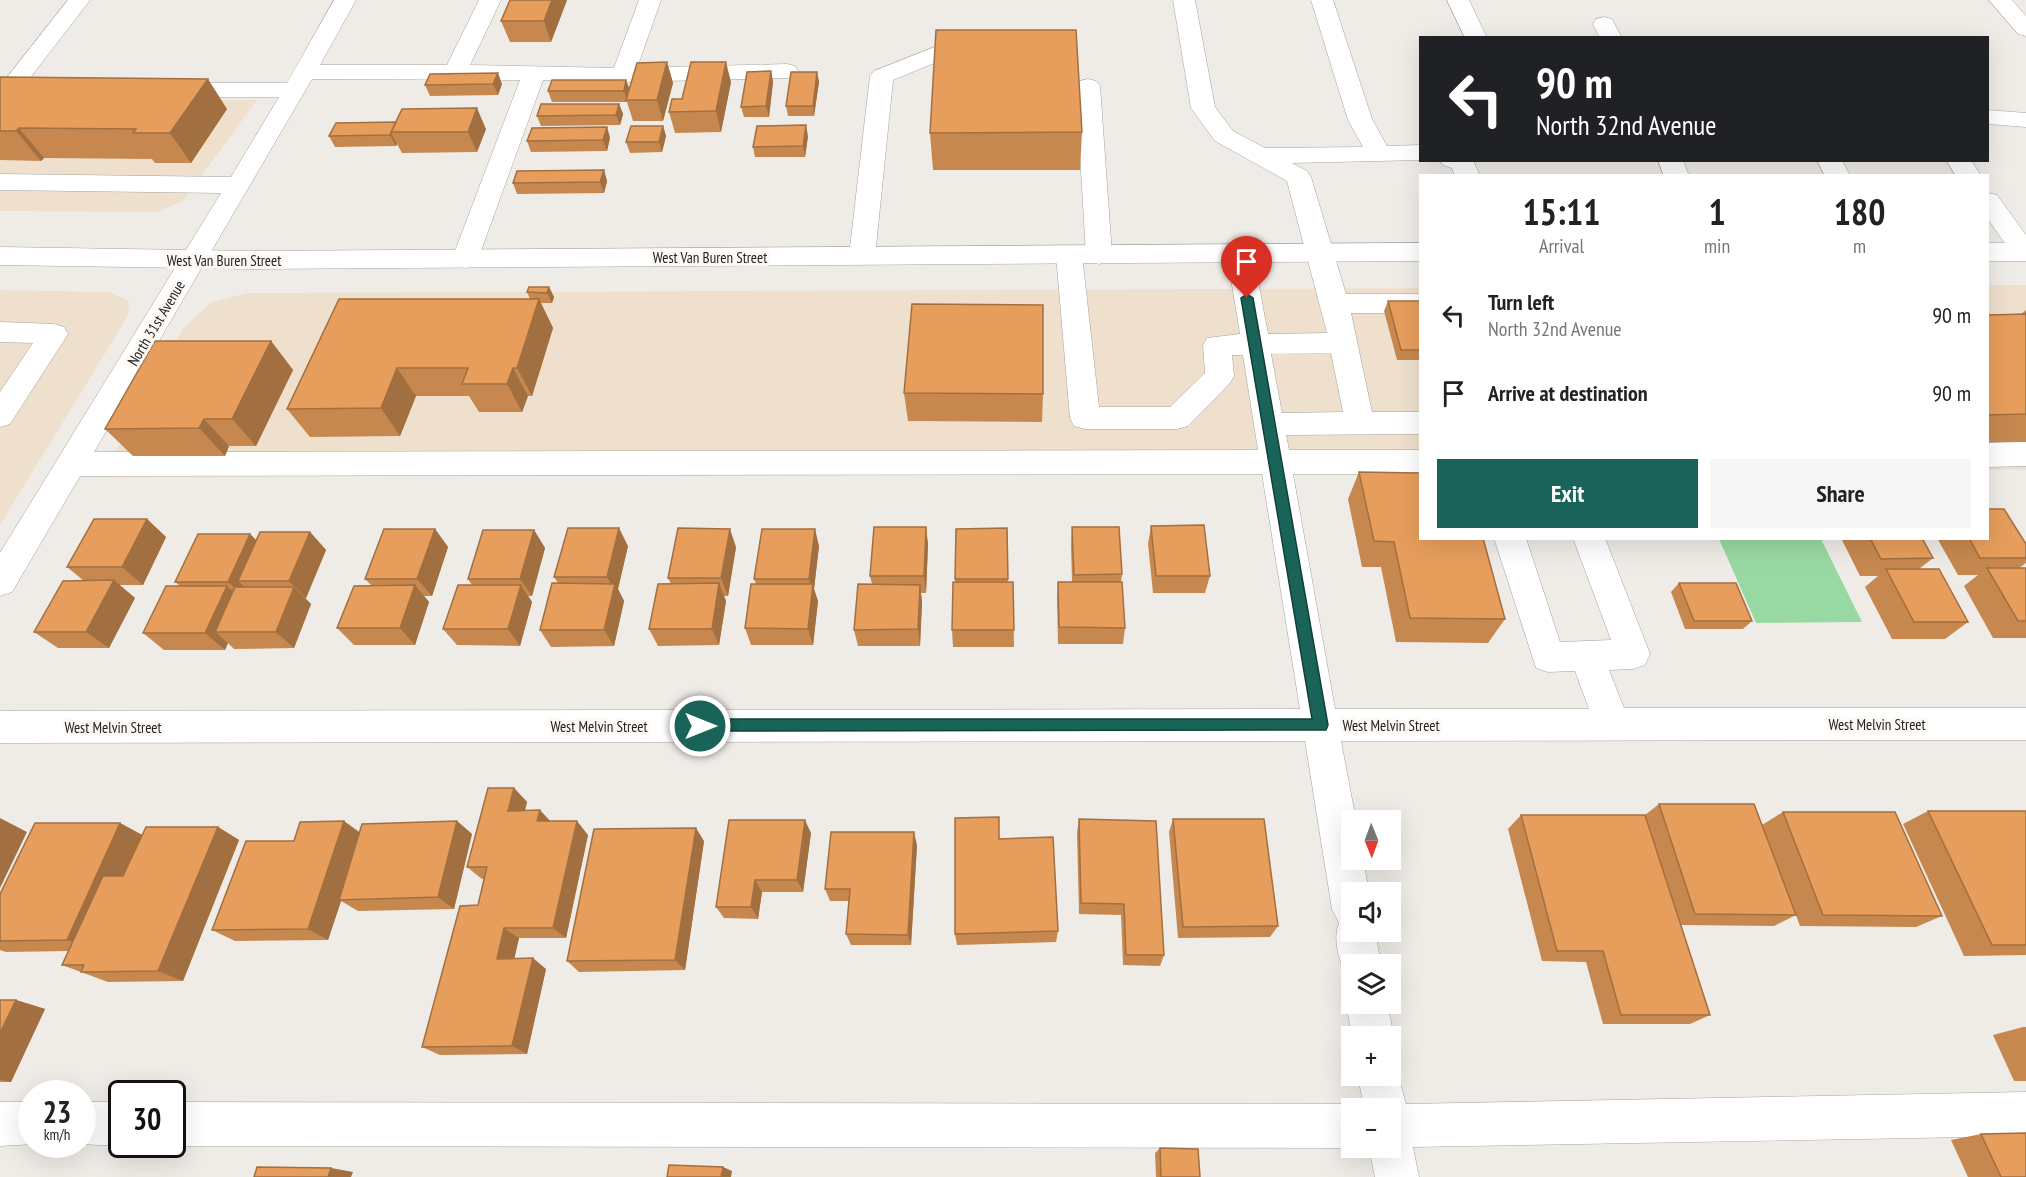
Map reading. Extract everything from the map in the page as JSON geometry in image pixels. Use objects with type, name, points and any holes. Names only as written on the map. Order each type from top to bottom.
[{"type":"street","points":[[4,90],[79,0]]},
{"type":"street","name":"North 31st Avenue","points":[[0,582],[239,185],[345,0]]},
{"type":"street","points":[[455,72],[490,0]]},
{"type":"street","points":[[623,75],[650,0]]},
{"type":"street","points":[[1184,0],[1203,108],[1224,136],[1264,156],[1298,177],[1335,304],[1360,423]]},
{"type":"street","points":[[1322,0],[1360,120],[1369,132],[1378,154]]},
{"type":"street","points":[[1458,0],[1475,36]]},
{"type":"street","points":[[2000,0],[2026,28]]},
{"type":"street","points":[[862,256],[882,76],[970,40]]},
{"type":"street","points":[[152,90],[455,72],[623,75],[788,71]]},
{"type":"street","points":[[465,259],[534,74]]},
{"type":"street","points":[[1088,86],[1099,255]]},
{"type":"street","points":[[4,90],[33,90]]},
{"type":"street","points":[[1989,117],[2026,120]]},
{"type":"street","points":[[1264,156],[1419,153]]},
{"type":"street","points":[[0,182],[239,185]]},
{"type":"street","points":[[1989,202],[2025,252]]},
{"type":"street","name":"West Van Buren Street","points":[[0,256],[194,260],[1419,252]]},
{"type":"street","points":[[1989,252],[2025,252]]},
{"type":"street","points":[[1240,254],[1347,882]]},
{"type":"street","points":[[1070,255],[1085,418],[1177,418],[1220,376],[1217,345],[1343,343]]},
{"type":"street","points":[[1335,304],[1419,303]]},
{"type":"street","points":[[0,332],[54,334],[0,416]]},
{"type":"street","points":[[1269,424],[1419,423]]},
{"type":"street","points":[[1989,455],[2026,454]]},
{"type":"street","points":[[70,464],[1419,462]]},
{"type":"street","points":[[1511,540],[1548,657],[1633,654],[1590,540]]},
{"type":"street","points":[[1586,656],[1613,725]]},
{"type":"street","name":"West Melvin Street","points":[[0,727],[2026,724]]},
{"type":"street","points":[[1401,1126],[2026,1114]]},
{"type":"street","points":[[0,1124],[18,1124]]},
{"type":"street","points":[[186,1124],[1341,1126]]},
{"type":"street","points":[[1393,1158],[1396,1177]]},
{"type":"shaded area","points":[[257,100],[184,200],[158,212],[0,211],[0,101]]},
{"type":"shaded area","points":[[1989,285],[2026,285],[2026,470],[1989,470]]},
{"type":"shaded area","points":[[1419,288],[1419,473],[102,477],[184,327],[212,302],[248,293]]},
{"type":"shaded area","points":[[0,290],[109,292],[129,301],[128,316],[0,525]]},
{"type":"green space","points":[[1719,540],[1821,540],[1862,622],[1756,623]]},
{"type":"building","points":[[510,0],[552,0],[544,21],[501,21]]},
{"type":"building","points":[[936,30],[1076,30],[1082,132],[930,133]]},
{"type":"building","points":[[667,62],[657,100],[626,100],[637,63]]},
{"type":"building","points":[[691,62],[726,62],[716,111],[669,112],[672,99],[682,99]]},
{"type":"building","points":[[771,71],[766,106],[741,107],[747,72]]},
{"type":"building","points":[[791,72],[817,72],[813,106],[786,106]]},
{"type":"building","points":[[498,73],[493,84],[425,85],[430,74]]},
{"type":"building","points":[[0,77],[208,79],[170,133],[133,133],[136,129],[19,128],[16,131],[0,131]]},
{"type":"building","points":[[552,80],[626,80],[624,91],[548,91]]},
{"type":"building","points":[[541,104],[619,104],[616,115],[537,116]]},
{"type":"building","points":[[477,108],[468,132],[391,132],[402,109]]},
{"type":"building","points":[[396,122],[390,135],[329,136],[336,123]]},
{"type":"building","points":[[806,125],[803,146],[753,147],[757,126]]},
{"type":"building","points":[[631,126],[663,126],[659,142],[626,142]]},
{"type":"building","points":[[607,127],[603,140],[527,141],[532,128]]},
{"type":"building","points":[[604,170],[600,182],[513,183],[517,171]]},
{"type":"building","points":[[529,287],[549,287],[547,293],[527,292]]},
{"type":"building","points":[[339,299],[539,299],[517,368],[513,368],[507,384],[462,384],[468,368],[397,368],[381,408],[287,409]]},
{"type":"building","points":[[1388,301],[1419,301],[1419,350],[1401,350]]},
{"type":"building","points":[[912,304],[1043,305],[1043,394],[904,393]]},
{"type":"building","points":[[2026,314],[2026,414],[1989,415],[1989,315]]},
{"type":"building","points":[[155,341],[271,341],[232,419],[204,419],[199,428],[105,429]]},
{"type":"building","points":[[1359,472],[1419,473],[1419,540],[1484,540],[1505,619],[1410,618],[1394,542],[1374,541]]},
{"type":"building","points":[[1989,509],[2004,509],[2026,544],[2026,558],[1980,558],[1970,540],[1989,540]]},
{"type":"building","points":[[94,519],[147,519],[122,567],[67,567]]},
{"type":"building","points":[[1204,525],[1210,576],[1156,576],[1151,526]]},
{"type":"building","points":[[874,527],[926,527],[924,576],[870,576]]},
{"type":"building","points":[[1072,527],[1119,527],[1122,574],[1074,575]]},
{"type":"building","points":[[568,528],[619,528],[607,577],[554,577]]},
{"type":"building","points":[[678,528],[730,529],[721,578],[668,578]]},
{"type":"building","points":[[1007,528],[1008,579],[955,579],[956,529]]},
{"type":"building","points":[[384,529],[435,529],[417,579],[365,579]]},
{"type":"building","points":[[762,529],[815,529],[809,579],[754,579]]},
{"type":"building","points":[[483,530],[534,530],[520,579],[468,579]]},
{"type":"building","points":[[260,532],[310,532],[289,581],[238,581]]},
{"type":"building","points":[[198,534],[250,534],[228,582],[175,582]]},
{"type":"building","points":[[1871,540],[1923,540],[1933,558],[1881,559]]},
{"type":"building","points":[[1987,568],[2026,568],[2026,621],[2018,621]]},
{"type":"building","points":[[1886,569],[1939,569],[1968,622],[1914,622]]},
{"type":"building","points":[[114,580],[86,632],[34,632],[63,581]]},
{"type":"building","points":[[953,582],[1013,582],[1014,630],[952,630]]},
{"type":"building","points":[[1058,582],[1122,582],[1125,628],[1059,627]]},
{"type":"building","points":[[552,583],[615,584],[604,630],[540,630]]},
{"type":"building","points":[[719,583],[712,629],[649,629],[658,584]]},
{"type":"building","points":[[1679,583],[1736,583],[1752,621],[1694,621]]},
{"type":"building","points":[[751,584],[813,584],[808,629],[745,628]]},
{"type":"building","points":[[858,584],[920,585],[918,629],[854,630]]},
{"type":"building","points":[[415,585],[400,628],[337,628],[354,586]]},
{"type":"building","points":[[458,585],[521,585],[508,629],[443,629]]},
{"type":"building","points":[[166,586],[227,586],[205,633],[143,633]]},
{"type":"building","points":[[235,587],[294,587],[276,632],[215,632]]},
{"type":"building","points":[[488,788],[514,788],[508,811],[540,810],[537,821],[577,821],[553,928],[504,928],[497,959],[533,958],[512,1046],[422,1047],[460,906],[478,905],[487,867],[467,867]]},
{"type":"building","points":[[1659,804],[1754,804],[1796,915],[1695,914]]},
{"type":"building","points":[[1928,811],[2026,811],[2026,945],[1992,945]]},
{"type":"building","points":[[1783,812],[1895,812],[1942,916],[1823,915]]},
{"type":"building","points":[[1521,815],[1645,815],[1710,1015],[1621,1015],[1603,951],[1557,951]]},
{"type":"building","points":[[999,817],[999,839],[1053,837],[1058,931],[955,934],[955,818]]},
{"type":"building","points":[[1079,819],[1156,821],[1164,955],[1126,955],[1124,904],[1081,903]]},
{"type":"building","points":[[1173,819],[1264,819],[1278,926],[1183,927]]},
{"type":"building","points":[[729,820],[805,820],[797,880],[755,880],[751,907],[716,907]]},
{"type":"building","points":[[344,821],[308,929],[212,930],[246,841],[294,841],[300,822]]},
{"type":"building","points":[[457,821],[438,897],[339,900],[362,824]]},
{"type":"building","points":[[35,823],[120,823],[67,940],[0,941],[0,894]]},
{"type":"building","points":[[146,827],[218,827],[158,971],[81,972],[84,965],[62,965],[103,876],[123,876]]},
{"type":"building","points":[[696,828],[675,960],[567,961],[594,829]]},
{"type":"building","points":[[831,832],[914,832],[908,935],[846,934],[850,889],[825,889]]},
{"type":"building","points":[[0,1000],[16,1000],[0,1033]]},
{"type":"building","points":[[2026,1133],[2026,1177],[2001,1177],[1981,1134]]},
{"type":"building","points":[[1160,1148],[1198,1149],[1200,1177],[1161,1177]]},
{"type":"building","points":[[669,1165],[723,1167],[721,1177],[667,1177]]},
{"type":"building","points":[[257,1167],[331,1168],[328,1177],[254,1177]]},
{"type":"route","points":[[700,726],[1321,725],[1247,298]]}]
